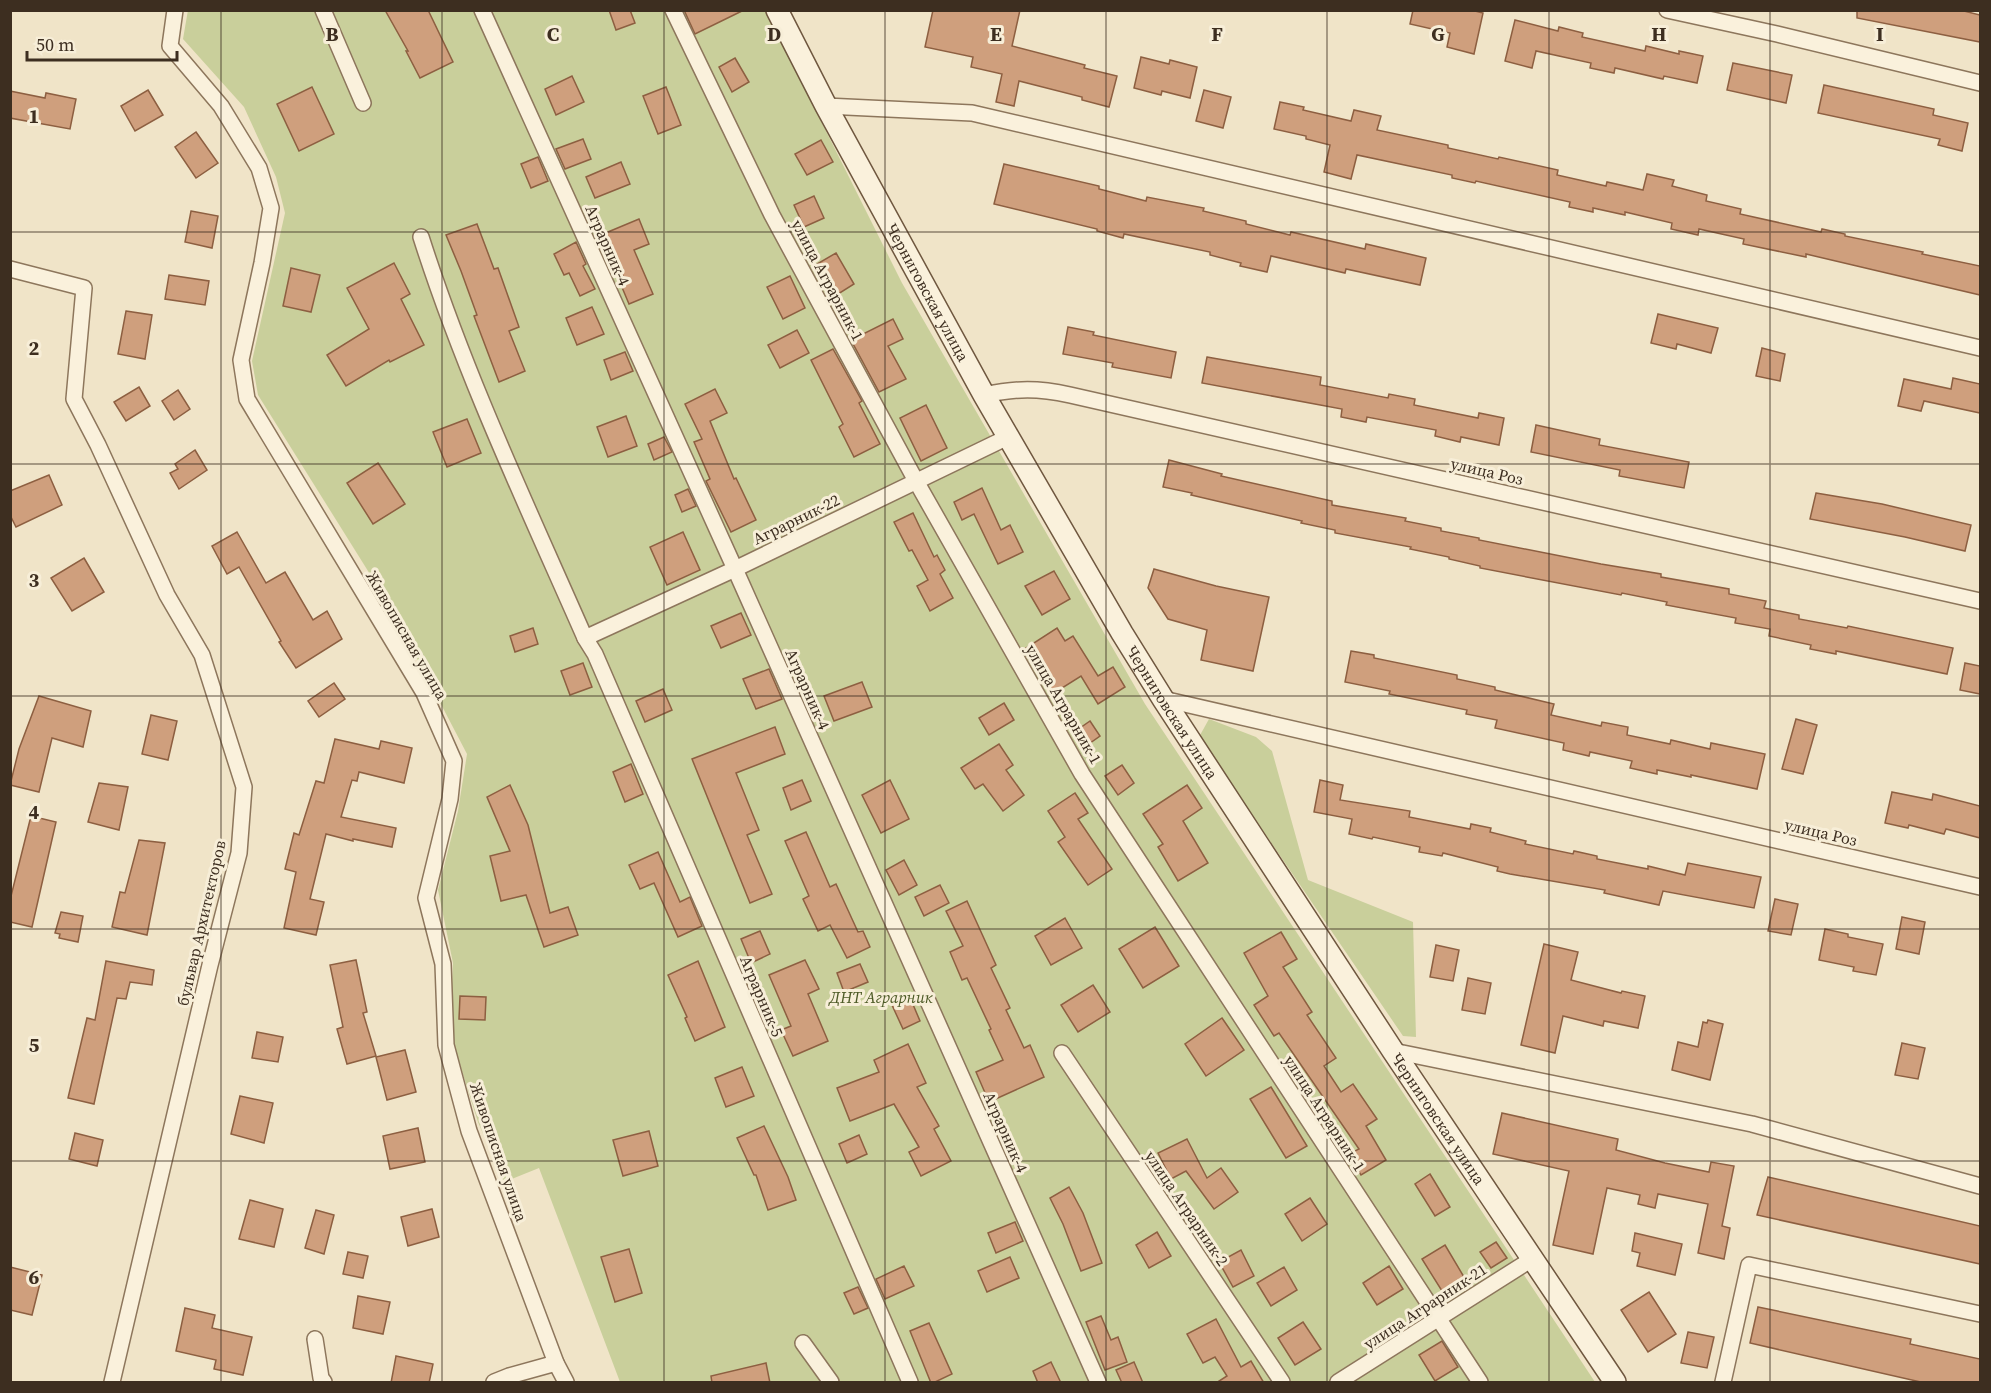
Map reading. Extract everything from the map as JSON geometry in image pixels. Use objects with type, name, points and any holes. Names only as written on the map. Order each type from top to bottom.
[{"type":"street","name":"Живописная улица","points":[[175,10],[170,46],[221,106],[259,168],[271,208],[262,263],[241,360],[247,399],[423,693],[454,761],[450,799],[426,898],[443,964],[446,1045],[469,1131],[556,1363],[566,1383]]},
{"type":"street","points":[[323,10],[363,103]]},
{"type":"street","name":"Аграрник-4","points":[[482,10],[735,569],[1098,1383]]},
{"type":"street","name":"улица Аграрник-1","points":[[673,10],[772,215],[916,481],[1082,774],[1480,1383]]},
{"type":"street","name":"Черниговская улица","points":[[777,10],[826,106],[984,395],[1163,699],[1393,1051],[1615,1383]]},
{"type":"street","points":[[1667,10],[1980,83]]},
{"type":"street","points":[[826,106],[972,113],[1980,348]]},
{"type":"street","name":"Аграрник-5","points":[[422,237],[440,296],[507,459],[592,635],[600,665],[910,1383]]},
{"type":"street","name":"бульвар Архитекторов","points":[[10,269],[84,288],[74,399],[98,445],[163,586],[202,656],[244,787],[239,853],[210,965],[112,1383]]},
{"type":"street","name":"улица Роз","points":[[984,395],[1012,389],[1040,389],[1070,395],[1980,601]]},
{"type":"street","name":"Аграрник-22","points":[[592,635],[735,569],[1008,437]]},
{"type":"street","name":"улица Роз","points":[[1163,699],[1980,887]]},
{"type":"street","points":[[1393,1051],[1752,1124],[1980,1186]]},
{"type":"street","name":"улица Аграрник-2","points":[[1062,1053],[1282,1383]]},
{"type":"street","name":"улица Аграрник-21","points":[[1338,1383],[1532,1259]]},
{"type":"street","points":[[1723,1383],[1749,1265],[1980,1314]]},
{"type":"street","points":[[315,1339],[321,1378],[324,1383]]},
{"type":"street","points":[[803,1344],[831,1383]]},
{"type":"street","points":[[494,1383],[509,1376],[556,1363]]},
{"type":"green space","name":"ДНТ Аграрник","points":[[188,10],[766,11],[902,283],[1145,704],[1595,1382],[620,1382],[539,1168],[504,1182],[478,1122],[450,1033],[453,963],[438,890],[458,811],[467,754],[388,603],[258,395],[252,361],[285,213],[276,177],[244,107],[183,39]]},
{"type":"green space","points":[[1209,719],[1256,737],[1272,751],[1308,880],[1413,922],[1416,1037],[1403,1036],[1199,737]]},
{"type":"building","points":[[385,10],[428,10],[453,62],[420,78]]},
{"type":"building","points":[[609,10],[630,10],[635,23],[616,30]]},
{"type":"building","points":[[684,10],[744,10],[695,34]]},
{"type":"building","points":[[933,10],[1020,10],[1012,46],[1117,76],[1109,107],[1082,100],[1082,97],[1019,81],[1014,106],[996,102],[1002,74],[971,67],[973,57],[925,47]]},
{"type":"building","points":[[1413,10],[1471,10],[1483,13],[1474,54],[1447,47],[1450,33],[1410,24]]},
{"type":"building","points":[[1857,10],[1960,10],[1980,15],[1980,42],[1857,18]]},
{"type":"building","points":[[1515,20],[1558,31],[1559,27],[1583,33],[1582,37],[1645,51],[1646,46],[1679,54],[1679,51],[1703,56],[1697,83],[1664,76],[1663,79],[1615,68],[1614,73],[1590,68],[1591,63],[1536,51],[1532,68],[1505,61]]},
{"type":"building","points":[[1141,57],[1169,64],[1170,60],[1197,67],[1190,98],[1162,91],[1161,95],[1134,88]]},
{"type":"building","points":[[735,58],[749,82],[732,92],[719,67]]},
{"type":"building","points":[[1733,63],[1792,75],[1786,103],[1727,90]]},
{"type":"building","points":[[572,76],[584,102],[556,115],[545,89]]},
{"type":"building","points":[[1824,85],[1934,109],[1933,115],[1968,123],[1962,151],[1938,145],[1940,139],[1818,113]]},
{"type":"building","points":[[312,87],[334,134],[299,151],[277,104]]},
{"type":"building","points":[[666,87],[681,125],[658,134],[643,96]]},
{"type":"building","points":[[148,90],[163,115],[135,131],[121,106]]},
{"type":"building","points":[[1204,90],[1231,97],[1223,128],[1196,121]]},
{"type":"building","points":[[10,91],[45,98],[46,93],[76,99],[70,129],[10,118]]},
{"type":"building","points":[[1280,102],[1351,121],[1354,110],[1381,116],[1377,130],[1448,145],[1448,148],[1558,170],[1557,175],[1606,186],[1607,182],[1643,190],[1647,174],[1674,180],[1672,186],[1707,195],[1706,201],[1741,209],[1740,214],[1821,232],[1822,229],[1980,266],[1980,295],[1806,254],[1806,257],[1743,244],[1744,239],[1699,229],[1698,235],[1671,229],[1672,223],[1625,212],[1625,215],[1593,208],[1593,212],[1569,207],[1570,202],[1476,181],[1475,183],[1452,178],[1452,175],[1357,155],[1351,179],[1324,172],[1330,145],[1306,139],[1306,136],[1274,129]]},
{"type":"building","points":[[196,132],[218,163],[196,178],[175,147]]},
{"type":"building","points":[[583,139],[591,159],[565,169],[556,149]]},
{"type":"building","points":[[821,140],[833,162],[807,175],[795,154]]},
{"type":"building","points":[[538,157],[548,181],[531,188],[521,164]]},
{"type":"building","points":[[621,162],[630,184],[595,198],[586,177]]},
{"type":"building","points":[[1004,164],[1099,186],[1099,189],[1146,201],[1147,197],[1204,208],[1203,211],[1290,235],[1291,232],[1365,249],[1366,244],[1426,258],[1420,285],[1346,269],[1345,273],[1271,256],[1267,272],[1240,266],[1241,263],[1210,255],[1210,252],[1124,234],[1123,238],[1097,231],[1097,229],[994,204]]},
{"type":"building","points":[[814,196],[824,218],[804,227],[794,205]]},
{"type":"building","points":[[191,211],[218,216],[212,248],[185,242]]},
{"type":"building","points":[[639,219],[649,244],[634,250],[653,294],[629,304],[621,285],[626,283],[613,251],[604,256],[596,237]]},
{"type":"building","points":[[477,224],[494,269],[498,268],[519,327],[509,331],[525,371],[499,382],[474,316],[477,315],[446,235]]},
{"type":"building","points":[[576,242],[586,264],[583,266],[595,289],[580,296],[569,273],[564,275],[554,254]]},
{"type":"building","points":[[836,253],[854,284],[835,296],[817,264]]},
{"type":"building","points":[[394,263],[410,294],[401,299],[424,345],[390,362],[389,360],[346,386],[327,355],[369,329],[347,288]]},
{"type":"building","points":[[291,268],[320,275],[311,312],[283,306]]},
{"type":"building","points":[[169,275],[209,281],[205,305],[165,299]]},
{"type":"building","points":[[790,276],[805,308],[783,319],[767,287]]},
{"type":"building","points":[[592,307],[604,334],[577,345],[566,318]]},
{"type":"building","points":[[126,311],[152,315],[145,359],[118,354]]},
{"type":"building","points":[[1658,314],[1718,328],[1711,353],[1677,344],[1676,349],[1651,343]]},
{"type":"building","points":[[893,319],[903,339],[888,346],[906,379],[879,392],[851,340]]},
{"type":"building","points":[[1068,327],[1094,332],[1093,335],[1176,352],[1171,378],[1112,367],[1113,363],[1063,354]]},
{"type":"building","points":[[797,330],[809,353],[780,368],[768,345]]},
{"type":"building","points":[[1762,348],[1785,354],[1780,381],[1756,376]]},
{"type":"building","points":[[833,349],[862,401],[859,403],[880,444],[854,457],[839,427],[843,424],[811,360]]},
{"type":"building","points":[[625,352],[633,371],[611,380],[604,360]]},
{"type":"building","points":[[1207,357],[1321,377],[1320,385],[1388,398],[1389,394],[1415,399],[1414,405],[1478,418],[1479,413],[1504,418],[1499,445],[1461,437],[1460,442],[1435,436],[1436,430],[1367,417],[1366,422],[1341,417],[1342,409],[1202,383]]},
{"type":"building","points":[[1953,378],[1980,384],[1980,413],[1924,401],[1921,411],[1898,406],[1904,379],[1951,389]]},
{"type":"building","points":[[139,387],[150,406],[126,421],[114,402]]},
{"type":"building","points":[[715,389],[727,413],[710,421],[734,479],[736,478],[756,520],[731,532],[706,481],[710,479],[694,442],[702,439],[685,404]]},
{"type":"building","points":[[178,390],[190,409],[174,420],[162,401]]},
{"type":"building","points":[[926,405],[947,448],[921,461],[900,418]]},
{"type":"building","points":[[626,416],[637,446],[608,457],[597,427]]},
{"type":"building","points":[[467,419],[481,453],[447,467],[433,432]]},
{"type":"building","points":[[1536,425],[1600,439],[1599,445],[1689,462],[1684,488],[1619,476],[1620,470],[1531,452]]},
{"type":"building","points":[[664,437],[672,452],[654,460],[648,444]]},
{"type":"building","points":[[195,450],[207,470],[179,489],[170,473],[178,469],[175,464]]},
{"type":"building","points":[[1169,460],[1222,474],[1221,476],[1332,501],[1332,505],[1406,518],[1405,521],[1441,528],[1441,531],[1479,538],[1479,540],[1729,589],[1729,594],[1766,601],[1764,608],[1799,615],[1799,619],[1847,628],[1848,626],[1953,648],[1947,674],[1836,651],[1836,654],[1810,649],[1811,645],[1769,636],[1770,629],[1735,623],[1736,618],[1666,605],[1667,602],[1622,593],[1621,595],[1480,568],[1480,566],[1449,559],[1449,557],[1410,549],[1411,547],[1335,533],[1335,530],[1301,523],[1302,521],[1191,495],[1192,493],[1163,487]]},
{"type":"building","points":[[378,463],[405,504],[373,524],[347,483]]},
{"type":"building","points":[[49,475],[62,505],[16,527],[10,515],[10,491]]},
{"type":"building","points":[[982,488],[1001,530],[1010,525],[1023,552],[998,564],[974,514],[962,520],[954,502]]},
{"type":"building","points":[[688,489],[696,506],[682,512],[675,495]]},
{"type":"building","points":[[1816,493],[1882,504],[1971,525],[1965,551],[1810,519]]},
{"type":"building","points":[[913,513],[934,557],[937,555],[945,570],[940,574],[953,598],[930,611],[917,586],[928,580],[894,522]]},
{"type":"building","points":[[237,532],[266,583],[285,572],[313,620],[327,611],[342,639],[296,668],[279,642],[281,641],[239,567],[227,574],[212,546]]},
{"type":"building","points":[[683,532],[700,570],[667,585],[650,547]]},
{"type":"building","points":[[84,558],[104,592],[72,611],[51,578]]},
{"type":"building","points":[[1154,569],[1216,586],[1269,597],[1253,671],[1201,660],[1207,630],[1168,619],[1148,588]]},
{"type":"building","points":[[1054,571],[1070,599],[1042,615],[1025,586]]},
{"type":"building","points":[[741,613],[751,635],[721,648],[711,626]]},
{"type":"building","points":[[533,628],[538,644],[515,652],[510,636]]},
{"type":"building","points":[[1057,628],[1065,641],[1073,636],[1098,676],[1113,667],[1125,687],[1098,704],[1081,676],[1051,695],[1023,650]]},
{"type":"building","points":[[1351,651],[1457,675],[1457,679],[1554,704],[1551,715],[1601,726],[1602,722],[1628,727],[1627,735],[1670,744],[1671,740],[1710,749],[1711,743],[1765,754],[1757,789],[1691,775],[1691,777],[1657,770],[1657,774],[1630,768],[1632,761],[1590,752],[1589,756],[1563,750],[1564,743],[1495,728],[1497,720],[1466,714],[1467,710],[1389,694],[1390,691],[1345,682]]},
{"type":"building","points":[[583,663],[592,687],[570,695],[561,671]]},
{"type":"building","points":[[1965,663],[1980,666],[1980,694],[1960,690]]},
{"type":"building","points":[[769,669],[782,699],[756,709],[743,679]]},
{"type":"building","points":[[862,682],[872,707],[834,721],[824,696]]},
{"type":"building","points":[[334,683],[345,699],[319,717],[308,701]]},
{"type":"building","points":[[663,689],[672,710],[645,722],[636,701]]},
{"type":"building","points":[[39,696],[91,711],[83,747],[52,738],[39,792],[10,785],[19,749]]},
{"type":"building","points":[[1004,703],[1014,720],[989,735],[979,718]]},
{"type":"building","points":[[151,715],[177,721],[168,760],[142,754]]},
{"type":"building","points":[[1796,719],[1817,725],[1803,774],[1782,769]]},
{"type":"building","points":[[1090,721],[1100,736],[1083,748],[1073,733]]},
{"type":"building","points":[[775,727],[785,754],[736,773],[759,830],[747,835],[772,894],[750,903],[692,759]]},
{"type":"building","points":[[335,739],[379,749],[381,741],[412,748],[404,783],[359,772],[357,781],[352,780],[341,817],[396,828],[392,847],[326,834],[310,899],[324,902],[316,935],[284,928],[296,872],[285,869],[294,833],[299,835],[316,781],[324,783]]},
{"type":"building","points":[[999,744],[1013,765],[1006,770],[1024,795],[1003,811],[983,784],[975,789],[961,768]]},
{"type":"building","points":[[631,764],[643,794],[625,802],[613,772]]},
{"type":"building","points":[[1122,765],[1134,783],[1118,795],[1105,776]]},
{"type":"building","points":[[802,780],[811,801],[791,810],[783,788]]},
{"type":"building","points":[[890,780],[909,819],[881,833],[862,795]]},
{"type":"building","points":[[1320,780],[1343,785],[1340,800],[1410,811],[1409,817],[1470,829],[1471,824],[1491,828],[1490,832],[1526,841],[1525,844],[1573,854],[1574,851],[1597,856],[1597,859],[1648,869],[1648,866],[1685,875],[1688,863],[1761,877],[1754,908],[1663,891],[1659,905],[1604,893],[1605,890],[1497,871],[1498,867],[1443,853],[1442,856],[1419,852],[1420,847],[1349,834],[1352,819],[1314,812]]},
{"type":"building","points":[[99,783],[128,787],[119,830],[88,822]]},
{"type":"building","points":[[510,785],[528,825],[550,913],[568,907],[578,935],[544,947],[526,895],[501,901],[490,856],[510,851],[487,797]]},
{"type":"building","points":[[1187,785],[1202,808],[1183,821],[1208,863],[1178,881],[1158,847],[1163,844],[1143,814]]},
{"type":"building","points":[[1892,792],[1932,800],[1933,794],[1980,806],[1980,838],[1946,829],[1944,834],[1909,825],[1908,828],[1885,823]]},
{"type":"building","points":[[1075,793],[1088,813],[1078,819],[1112,869],[1088,885],[1058,842],[1065,837],[1048,811]]},
{"type":"building","points":[[31,816],[56,822],[32,927],[10,922],[10,900]]},
{"type":"building","points":[[806,832],[830,887],[836,884],[858,932],[863,931],[870,947],[847,958],[830,925],[818,931],[803,899],[809,896],[785,841]]},
{"type":"building","points":[[139,840],[165,843],[147,935],[112,927],[120,892],[125,893]]},
{"type":"building","points":[[658,852],[680,902],[690,897],[702,926],[678,937],[654,883],[640,889],[629,865]]},
{"type":"building","points":[[904,860],[917,885],[899,895],[886,870]]},
{"type":"building","points":[[940,885],[949,903],[924,916],[915,897]]},
{"type":"building","points":[[1775,899],[1798,904],[1791,935],[1768,931]]},
{"type":"building","points":[[967,901],[996,965],[991,968],[1010,1008],[1006,1010],[1024,1048],[1030,1045],[1044,1077],[989,1102],[976,1072],[1003,1060],[967,978],[962,980],[950,952],[963,946],[946,911]]},
{"type":"building","points":[[61,912],[83,916],[78,942],[59,938],[60,934],[55,933]]},
{"type":"building","points":[[1902,917],[1925,922],[1919,954],[1896,949]]},
{"type":"building","points":[[1065,918],[1082,948],[1051,965],[1035,936]]},
{"type":"building","points":[[1155,927],[1179,966],[1143,988],[1119,949]]},
{"type":"building","points":[[1825,929],[1848,934],[1848,937],[1883,944],[1876,975],[1853,971],[1854,967],[1819,960]]},
{"type":"building","points":[[760,931],[770,954],[751,963],[741,939]]},
{"type":"building","points":[[1281,932],[1297,959],[1283,967],[1312,1012],[1307,1015],[1336,1058],[1324,1066],[1341,1092],[1353,1084],[1377,1119],[1366,1126],[1386,1160],[1361,1175],[1349,1154],[1359,1149],[1279,1033],[1274,1036],[1254,1005],[1268,996],[1244,953]]},
{"type":"building","points":[[1544,944],[1578,952],[1571,980],[1621,993],[1622,991],[1645,996],[1638,1028],[1604,1021],[1603,1026],[1563,1016],[1555,1053],[1521,1045]]},
{"type":"building","points":[[1436,945],[1459,950],[1453,981],[1430,977]]},
{"type":"building","points":[[356,960],[367,1012],[363,1013],[376,1056],[347,1064],[337,1029],[343,1027],[330,965]]},
{"type":"building","points":[[805,960],[819,989],[808,994],[828,1041],[793,1056],[781,1030],[791,1026],[769,975]]},
{"type":"building","points":[[106,961],[154,970],[152,985],[130,982],[126,999],[117,998],[94,1104],[68,1098],[87,1018],[95,1020]]},
{"type":"building","points":[[698,961],[725,1027],[695,1041],[668,975]]},
{"type":"building","points":[[860,964],[868,982],[844,992],[837,973]]},
{"type":"building","points":[[1468,978],[1491,983],[1485,1014],[1462,1010]]},
{"type":"building","points":[[1093,985],[1110,1012],[1078,1032],[1061,1005]]},
{"type":"building","points":[[909,995],[920,1021],[903,1029],[891,1003]]},
{"type":"building","points":[[460,996],[486,997],[485,1020],[459,1019]]},
{"type":"building","points":[[1222,1018],[1244,1050],[1206,1076],[1185,1044]]},
{"type":"building","points":[[1708,1020],[1723,1024],[1710,1080],[1672,1070],[1678,1042],[1698,1047],[1703,1022],[1707,1023]]},
{"type":"building","points":[[257,1032],[283,1037],[278,1062],[252,1058]]},
{"type":"building","points":[[1902,1043],[1925,1048],[1918,1079],[1895,1075]]},
{"type":"building","points":[[908,1044],[926,1083],[917,1087],[939,1126],[934,1129],[951,1161],[921,1176],[909,1152],[919,1147],[894,1104],[850,1121],[837,1088],[879,1072],[874,1060]]},
{"type":"building","points":[[405,1050],[416,1092],[387,1100],[376,1057]]},
{"type":"building","points":[[742,1067],[754,1096],[726,1107],[715,1078]]},
{"type":"building","points":[[1271,1087],[1307,1146],[1286,1158],[1250,1099]]},
{"type":"building","points":[[240,1096],[273,1103],[264,1143],[231,1134]]},
{"type":"building","points":[[1502,1113],[1618,1139],[1616,1150],[1665,1163],[1709,1172],[1711,1162],[1734,1166],[1722,1226],[1730,1228],[1724,1259],[1698,1253],[1708,1204],[1658,1194],[1655,1208],[1638,1204],[1640,1195],[1607,1188],[1593,1254],[1553,1245],[1569,1171],[1493,1154]]},
{"type":"building","points":[[764,1126],[796,1200],[768,1210],[756,1175],[737,1138]]},
{"type":"building","points":[[418,1128],[425,1162],[390,1169],[383,1136]]},
{"type":"building","points":[[649,1131],[658,1166],[623,1176],[613,1140]]},
{"type":"building","points":[[75,1133],[103,1140],[97,1166],[69,1159]]},
{"type":"building","points":[[859,1135],[867,1154],[847,1163],[839,1144]]},
{"type":"building","points":[[1187,1139],[1207,1178],[1221,1168],[1238,1192],[1214,1209],[1186,1171],[1171,1179],[1158,1153]]},
{"type":"building","points":[[1430,1174],[1450,1207],[1435,1216],[1415,1184]]},
{"type":"building","points":[[1768,1177],[1980,1226],[1980,1264],[1757,1215]]},
{"type":"building","points":[[1069,1187],[1083,1213],[1102,1263],[1081,1271],[1063,1224],[1050,1198]]},
{"type":"building","points":[[1310,1198],[1327,1224],[1302,1241],[1285,1214]]},
{"type":"building","points":[[250,1200],[283,1209],[274,1247],[239,1239]]},
{"type":"building","points":[[432,1209],[439,1237],[408,1246],[401,1217]]},
{"type":"building","points":[[316,1210],[334,1215],[324,1254],[305,1248]]},
{"type":"building","points":[[1015,1222],[1023,1241],[996,1253],[988,1233]]},
{"type":"building","points":[[1157,1232],[1171,1256],[1149,1268],[1136,1245]]},
{"type":"building","points":[[1635,1233],[1682,1244],[1675,1275],[1637,1266],[1640,1253],[1632,1251]]},
{"type":"building","points":[[1496,1242],[1507,1258],[1491,1268],[1480,1252]]},
{"type":"building","points":[[1445,1245],[1464,1277],[1442,1291],[1422,1259]]},
{"type":"building","points":[[629,1249],[642,1293],[615,1302],[601,1257]]},
{"type":"building","points":[[1241,1250],[1254,1276],[1233,1287],[1219,1262]]},
{"type":"building","points":[[348,1252],[368,1256],[363,1278],[343,1274]]},
{"type":"building","points":[[1010,1257],[1019,1278],[987,1292],[978,1271]]},
{"type":"building","points":[[904,1266],[914,1286],[885,1299],[876,1279]]},
{"type":"building","points":[[1389,1266],[1403,1289],[1377,1305],[1363,1283]]},
{"type":"building","points":[[10,1267],[42,1275],[32,1315],[10,1310]]},
{"type":"building","points":[[1284,1267],[1297,1290],[1271,1306],[1257,1283]]},
{"type":"building","points":[[858,1287],[868,1308],[854,1314],[844,1293]]},
{"type":"building","points":[[1649,1292],[1676,1334],[1648,1352],[1621,1310]]},
{"type":"building","points":[[358,1296],[390,1302],[383,1334],[353,1328]]},
{"type":"building","points":[[1758,1307],[1911,1339],[1910,1344],[1980,1359],[1980,1383],[1925,1383],[1750,1343]]},
{"type":"building","points":[[185,1308],[215,1315],[212,1328],[252,1337],[243,1375],[214,1369],[216,1360],[176,1351]]},
{"type":"building","points":[[1101,1316],[1111,1340],[1118,1337],[1127,1362],[1105,1370],[1086,1322]]},
{"type":"building","points":[[1216,1319],[1241,1367],[1251,1361],[1264,1383],[1216,1383],[1227,1376],[1215,1357],[1203,1363],[1187,1334]]},
{"type":"building","points":[[1303,1322],[1321,1349],[1295,1365],[1278,1338]]},
{"type":"building","points":[[929,1323],[952,1374],[933,1383],[931,1383],[910,1331]]},
{"type":"building","points":[[1688,1332],[1714,1337],[1707,1368],[1681,1363]]},
{"type":"building","points":[[1442,1341],[1458,1367],[1435,1381],[1419,1355]]},
{"type":"building","points":[[396,1356],[433,1364],[429,1383],[391,1383]]},
{"type":"building","points":[[1051,1362],[1061,1383],[1038,1383],[1033,1371]]},
{"type":"building","points":[[1134,1362],[1143,1383],[1122,1383],[1116,1370]]},
{"type":"building","points":[[766,1363],[770,1383],[712,1383],[711,1376]]}]
